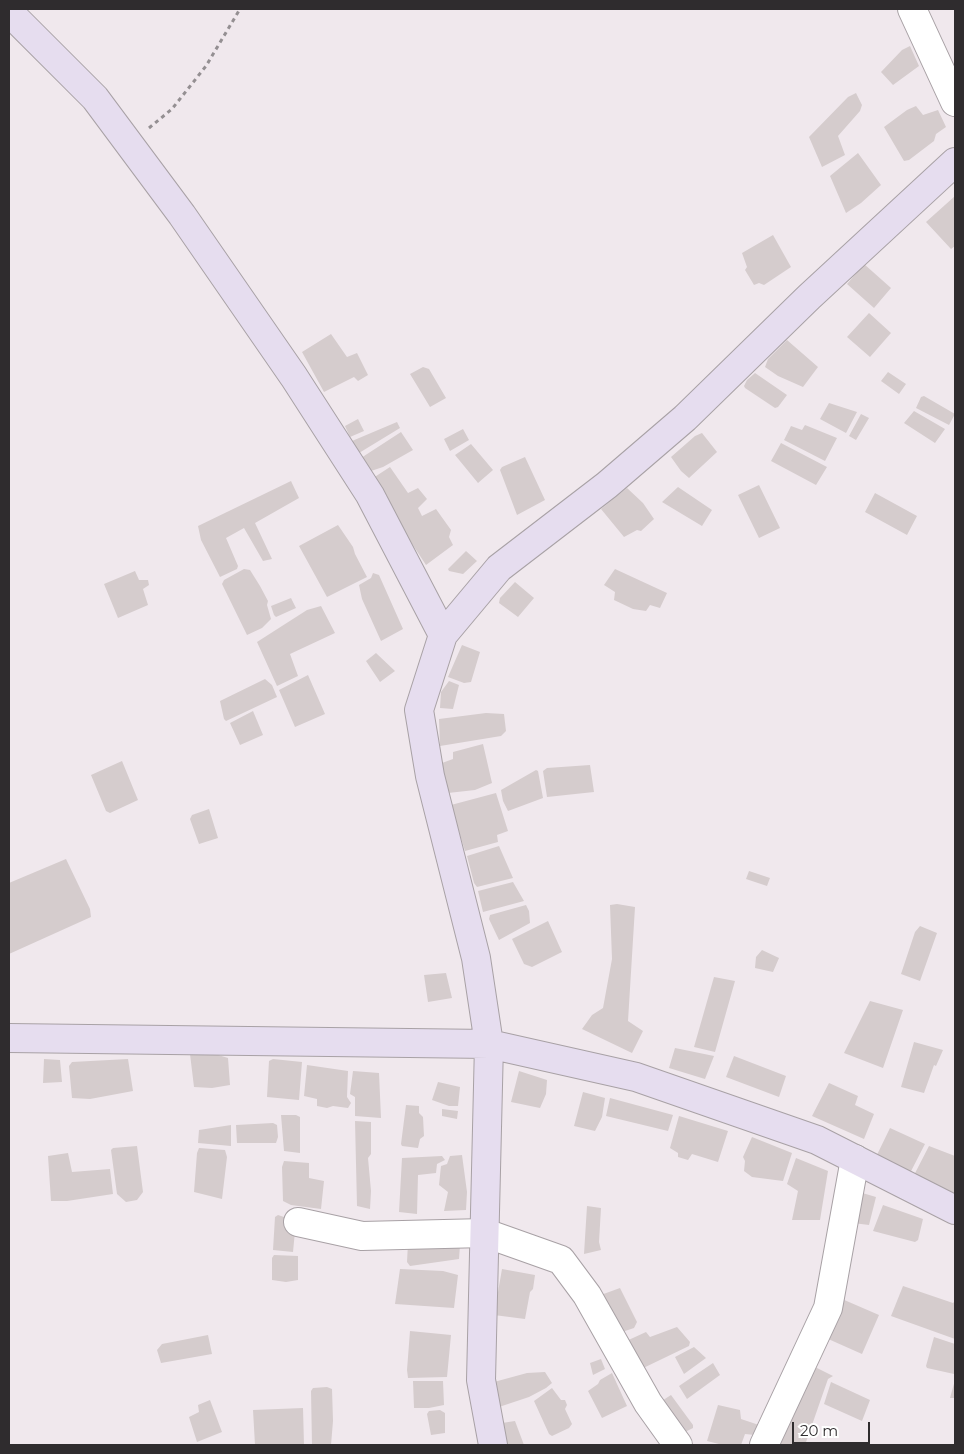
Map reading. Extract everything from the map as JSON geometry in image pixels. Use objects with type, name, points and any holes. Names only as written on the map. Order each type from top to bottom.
[{"type":"street","points":[[912,9],[955,102]]},
{"type":"street","points":[[9,12],[96,98],[294,377],[365,487],[442,635]]},
{"type":"street","points":[[492,1445],[481,1380],[489,1044],[476,958],[430,776],[420,710],[442,635],[499,568],[607,485],[685,418],[809,297],[955,162]]},
{"type":"street","points":[[9,1038],[489,1044],[636,1077],[817,1140],[955,1210]]},
{"type":"street","points":[[764,1445],[828,1308],[855,1159]]},
{"type":"street","points":[[298,1222],[362,1236],[485,1234],[561,1260],[587,1295],[648,1403],[678,1445]]},
{"type":"path","points":[[130,144],[172,109],[206,66],[240,9]]},
{"type":"building","points":[[910,46],[919,66],[893,85],[881,72],[902,50]]},
{"type":"building","points":[[856,93],[862,105],[860,111],[838,136],[845,155],[822,167],[809,137],[848,97]]},
{"type":"building","points":[[916,106],[923,115],[938,110],[946,127],[936,134],[934,141],[909,160],[904,161],[884,127],[907,110]]},
{"type":"building","points":[[858,153],[881,185],[861,203],[846,213],[830,176]]},
{"type":"building","points":[[955,196],[955,246],[951,249],[926,222]]},
{"type":"building","points":[[773,235],[791,267],[764,285],[759,283],[754,285],[745,270],[747,267],[742,253]]},
{"type":"building","points":[[864,264],[891,288],[874,308],[847,284]]},
{"type":"building","points":[[869,313],[891,333],[870,357],[847,337]]},
{"type":"building","points":[[331,334],[347,357],[357,353],[368,375],[358,381],[354,377],[324,392],[302,352]]},
{"type":"building","points":[[787,340],[818,367],[803,387],[778,376],[765,367],[768,359]]},
{"type":"building","points":[[423,367],[429,369],[446,398],[430,407],[410,374]]},
{"type":"building","points":[[888,372],[906,384],[899,394],[881,381]]},
{"type":"building","points":[[755,373],[787,395],[778,407],[775,408],[745,388],[747,380]]},
{"type":"building","points":[[924,396],[955,414],[949,425],[916,408],[921,397]]},
{"type":"building","points":[[829,403],[857,412],[846,433],[820,419]]},
{"type":"building","points":[[914,411],[945,429],[935,443],[904,423]]},
{"type":"building","points":[[861,414],[869,418],[856,440],[849,436]]},
{"type":"building","points":[[358,419],[364,431],[350,437],[345,426]]},
{"type":"building","points":[[397,422],[400,428],[359,453],[352,441]]},
{"type":"building","points":[[805,425],[837,438],[825,461],[784,440],[791,426],[802,430]]},
{"type":"building","points":[[463,429],[469,440],[450,451],[444,439]]},
{"type":"building","points":[[401,432],[413,450],[383,467],[368,472],[361,458]]},
{"type":"building","points":[[702,433],[717,452],[689,478],[681,471],[671,457],[695,436]]},
{"type":"building","points":[[781,443],[827,467],[816,485],[771,461]]},
{"type":"building","points":[[471,444],[493,470],[478,483],[455,455]]},
{"type":"building","points":[[525,457],[545,500],[517,515],[500,470],[502,467]]},
{"type":"building","points":[[390,467],[408,493],[418,488],[427,499],[418,508],[422,516],[436,509],[451,530],[449,537],[453,545],[426,565],[370,480]]},
{"type":"building","points":[[291,481],[299,498],[255,523],[272,559],[263,561],[244,528],[226,538],[238,566],[237,569],[220,577],[201,540],[198,526]]},
{"type":"building","points":[[759,485],[780,528],[759,538],[738,495]]},
{"type":"building","points":[[678,487],[712,510],[702,526],[662,502]]},
{"type":"building","points":[[627,488],[643,503],[654,519],[641,531],[637,530],[624,537],[601,509]]},
{"type":"building","points":[[875,493],[917,516],[907,535],[865,512]]},
{"type":"building","points":[[338,525],[353,547],[367,577],[327,597],[299,546]]},
{"type":"building","points":[[466,551],[477,561],[463,574],[449,571],[448,569]]},
{"type":"building","points":[[244,569],[250,570],[260,586],[268,601],[267,605],[271,619],[262,628],[247,635],[222,584],[224,580]]},
{"type":"building","points":[[615,569],[667,593],[660,608],[650,605],[646,611],[633,609],[614,600],[615,592],[604,585]]},
{"type":"building","points":[[135,571],[139,580],[148,580],[149,585],[143,589],[148,605],[118,618],[104,584]]},
{"type":"building","points":[[373,573],[379,575],[403,629],[381,641],[362,599],[359,585],[371,578]]},
{"type":"building","points":[[515,582],[534,598],[518,617],[499,603],[500,598]]},
{"type":"building","points":[[291,598],[296,608],[276,617],[271,606]]},
{"type":"building","points":[[321,606],[335,633],[290,654],[298,676],[277,686],[257,642],[307,610]]},
{"type":"building","points":[[462,645],[480,652],[471,682],[464,683],[448,677]]},
{"type":"building","points":[[376,653],[395,671],[380,682],[366,661]]},
{"type":"building","points":[[308,675],[325,714],[295,727],[279,690]]},
{"type":"building","points":[[265,679],[272,685],[277,697],[226,721],[220,701]]},
{"type":"building","points":[[449,681],[459,685],[453,709],[440,708],[441,692]]},
{"type":"building","points":[[253,711],[263,735],[240,745],[230,723]]},
{"type":"building","points":[[486,713],[504,714],[506,731],[501,736],[440,746],[439,719]]},
{"type":"building","points":[[483,744],[492,783],[475,790],[448,793],[442,763],[453,759],[453,752]]},
{"type":"building","points":[[122,761],[138,800],[110,813],[106,811],[91,775]]},
{"type":"building","points":[[590,765],[594,792],[547,797],[543,771],[547,768]]},
{"type":"building","points":[[536,770],[538,771],[543,798],[508,811],[503,801],[501,790]]},
{"type":"building","points":[[496,793],[508,831],[497,835],[498,842],[465,851],[451,805]]},
{"type":"building","points":[[209,809],[218,838],[199,844],[190,819],[192,815]]},
{"type":"building","points":[[499,846],[513,878],[477,887],[474,883],[467,856]]},
{"type":"building","points":[[66,859],[90,909],[91,917],[9,954],[9,883]]},
{"type":"building","points":[[749,871],[770,878],[767,886],[746,879]]},
{"type":"building","points":[[513,882],[524,901],[483,912],[478,891]]},
{"type":"building","points":[[617,904],[635,907],[628,1021],[643,1031],[632,1053],[582,1029],[592,1015],[603,1008],[612,959],[610,905]]},
{"type":"building","points":[[526,905],[529,911],[530,923],[499,940],[489,919],[490,915]]},
{"type":"building","points":[[548,921],[562,952],[532,967],[524,964],[512,939]]},
{"type":"building","points":[[920,926],[937,933],[920,981],[901,974],[915,932]]},
{"type":"building","points":[[762,950],[779,958],[773,972],[755,968],[756,957]]},
{"type":"building","points":[[446,973],[452,998],[428,1002],[424,975]]},
{"type":"building","points":[[714,977],[735,981],[715,1052],[694,1047]]},
{"type":"building","points":[[870,1001],[903,1010],[883,1068],[844,1053]]},
{"type":"building","points":[[914,1042],[943,1050],[936,1066],[934,1065],[924,1093],[901,1087]]},
{"type":"building","points":[[675,1048],[714,1056],[705,1079],[669,1068]]},
{"type":"building","points":[[190,1054],[215,1054],[228,1058],[230,1085],[212,1088],[194,1087]]},
{"type":"building","points":[[734,1056],[786,1076],[779,1097],[726,1077]]},
{"type":"building","points":[[44,1059],[60,1060],[62,1082],[43,1083]]},
{"type":"building","points":[[128,1059],[133,1091],[90,1099],[72,1098],[69,1066],[72,1062]]},
{"type":"building","points":[[273,1059],[302,1062],[299,1100],[267,1097],[269,1061]]},
{"type":"building","points":[[307,1065],[348,1071],[347,1097],[351,1103],[348,1108],[317,1106],[317,1099],[304,1096]]},
{"type":"building","points":[[353,1071],[379,1073],[381,1118],[355,1116],[355,1097],[350,1094]]},
{"type":"building","points":[[519,1071],[547,1080],[546,1094],[540,1108],[511,1102]]},
{"type":"building","points":[[438,1082],[460,1087],[458,1106],[449,1106],[432,1100]]},
{"type":"building","points":[[829,1083],[858,1096],[855,1105],[874,1114],[864,1139],[812,1116]]},
{"type":"building","points":[[583,1092],[605,1098],[602,1117],[595,1131],[574,1126]]},
{"type":"building","points":[[610,1098],[673,1115],[668,1131],[606,1116]]},
{"type":"building","points":[[406,1105],[419,1106],[419,1113],[423,1117],[424,1136],[420,1139],[418,1148],[402,1146],[401,1144]]},
{"type":"building","points":[[442,1109],[458,1111],[457,1119],[442,1116]]},
{"type":"building","points":[[281,1115],[296,1115],[300,1117],[300,1153],[284,1151]]},
{"type":"building","points":[[679,1116],[728,1131],[718,1162],[692,1154],[688,1160],[678,1157],[678,1153],[670,1148]]},
{"type":"building","points":[[355,1121],[371,1122],[371,1154],[368,1158],[371,1191],[370,1209],[357,1206]]},
{"type":"building","points":[[273,1123],[277,1125],[278,1137],[276,1143],[237,1143],[236,1125]]},
{"type":"building","points":[[231,1125],[231,1146],[198,1143],[199,1130]]},
{"type":"building","points":[[890,1128],[925,1144],[908,1177],[874,1161]]},
{"type":"building","points":[[752,1137],[792,1153],[783,1181],[752,1177],[744,1171],[745,1161],[743,1157]]},
{"type":"building","points":[[137,1146],[143,1192],[137,1200],[126,1202],[117,1194],[111,1150],[113,1148]]},
{"type":"building","points":[[929,1146],[955,1156],[955,1198],[912,1179]]},
{"type":"building","points":[[199,1148],[225,1150],[227,1157],[222,1199],[194,1192]]},
{"type":"building","points":[[68,1153],[72,1172],[110,1169],[113,1194],[67,1201],[51,1201],[48,1156]]},
{"type":"building","points":[[462,1155],[467,1192],[466,1210],[444,1211],[448,1192],[439,1185],[441,1166],[447,1164],[450,1156]]},
{"type":"building","points":[[442,1156],[445,1160],[437,1164],[436,1173],[418,1175],[417,1214],[399,1212],[402,1158]]},
{"type":"building","points":[[796,1158],[828,1171],[820,1220],[792,1220],[798,1191],[787,1184]]},
{"type":"building","points":[[284,1161],[309,1163],[309,1178],[324,1181],[321,1209],[291,1205],[283,1201],[282,1167]]},
{"type":"building","points":[[859,1192],[876,1197],[869,1225],[845,1222]]},
{"type":"building","points":[[883,1205],[923,1219],[918,1240],[915,1242],[873,1231]]},
{"type":"building","points":[[587,1206],[601,1208],[599,1242],[601,1250],[584,1254]]},
{"type":"building","points":[[278,1215],[296,1221],[293,1252],[273,1250],[275,1217]]},
{"type":"building","points":[[408,1243],[460,1245],[459,1259],[410,1266],[407,1262]]},
{"type":"building","points":[[274,1255],[298,1256],[298,1280],[286,1282],[272,1280],[272,1258]]},
{"type":"building","points":[[400,1269],[443,1271],[458,1275],[454,1308],[395,1304]]},
{"type":"building","points":[[502,1269],[535,1275],[525,1319],[494,1315]]},
{"type":"building","points":[[903,1286],[953,1303],[955,1301],[955,1339],[891,1316]]},
{"type":"building","points":[[620,1288],[637,1322],[634,1328],[616,1334],[598,1296]]},
{"type":"building","points":[[842,1299],[879,1315],[862,1354],[826,1338]]},
{"type":"building","points":[[677,1327],[690,1342],[689,1346],[635,1372],[622,1343],[646,1332],[650,1337]]},
{"type":"building","points":[[410,1331],[451,1335],[447,1377],[408,1378]]},
{"type":"building","points":[[208,1335],[212,1354],[161,1363],[157,1350],[162,1344]]},
{"type":"building","points":[[934,1337],[955,1344],[954,1374],[927,1368]]},
{"type":"building","points":[[694,1347],[706,1358],[684,1374],[675,1357]]},
{"type":"building","points":[[601,1359],[605,1369],[593,1375],[590,1363]]},
{"type":"building","points":[[713,1363],[720,1375],[687,1399],[679,1386]]},
{"type":"building","points":[[809,1364],[833,1376],[828,1379],[805,1445],[778,1445]]},
{"type":"building","points":[[545,1372],[552,1383],[546,1388],[529,1397],[499,1407],[494,1382],[527,1373]]},
{"type":"building","points":[[612,1373],[627,1406],[602,1418],[588,1391],[598,1384],[600,1380]]},
{"type":"building","points":[[955,1380],[955,1398],[950,1398]]},
{"type":"building","points":[[413,1381],[443,1381],[444,1405],[414,1408]]},
{"type":"building","points":[[831,1382],[870,1400],[862,1421],[824,1404]]},
{"type":"building","points":[[327,1387],[332,1389],[333,1421],[331,1445],[312,1445],[311,1391],[313,1388]]},
{"type":"building","points":[[552,1388],[561,1400],[565,1400],[567,1405],[565,1409],[572,1424],[569,1428],[552,1436],[549,1434],[534,1401]]},
{"type":"building","points":[[671,1395],[693,1425],[693,1428],[677,1436],[654,1406]]},
{"type":"building","points":[[210,1400],[222,1432],[197,1442],[189,1417],[199,1412],[198,1405]]},
{"type":"building","points":[[718,1405],[740,1410],[741,1419],[759,1425],[755,1435],[745,1434],[741,1445],[723,1445],[707,1441]]},
{"type":"building","points":[[303,1408],[304,1445],[255,1445],[253,1410]]},
{"type":"building","points":[[440,1410],[445,1413],[445,1433],[431,1435],[427,1414],[429,1411]]},
{"type":"building","points":[[515,1421],[524,1445],[504,1445],[502,1423]]}]
